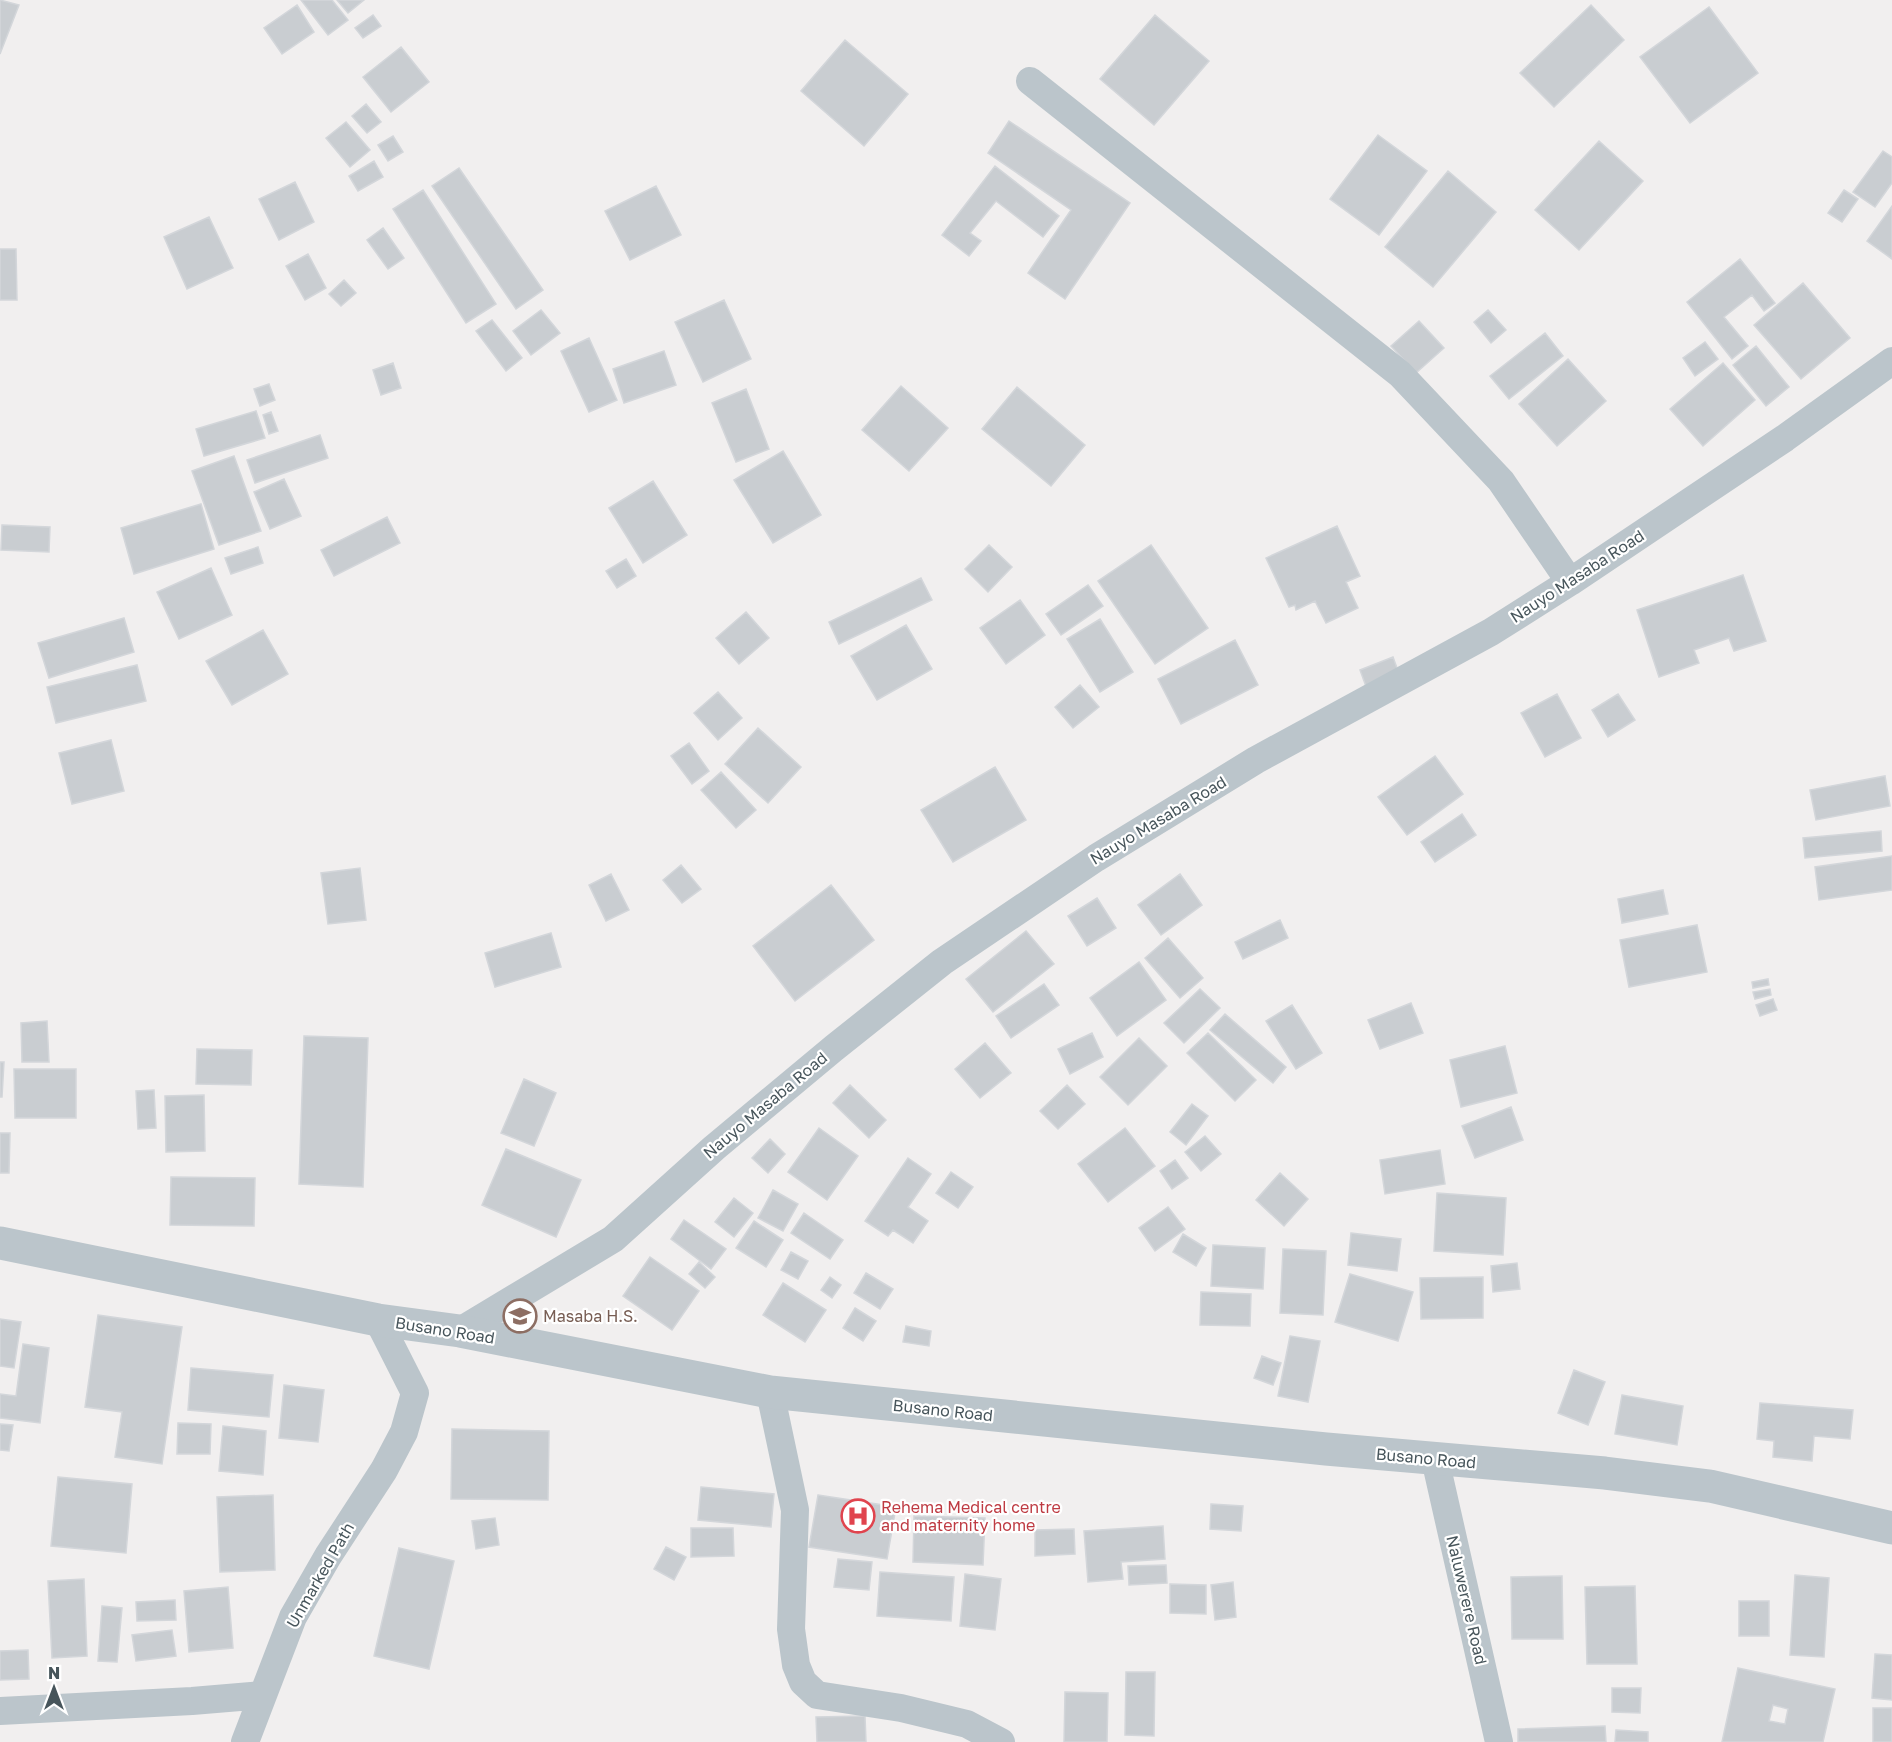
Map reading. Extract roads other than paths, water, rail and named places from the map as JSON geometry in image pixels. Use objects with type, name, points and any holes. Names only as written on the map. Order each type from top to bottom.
[{"type":"street","points":[[1029,81],[1400,374],[1501,481],[1570,582]]},
{"type":"street","name":"Nauyo Masaba Road","points":[[460,1331],[613,1239],[714,1148],[843,1040],[942,962],[1086,864],[1256,760],[1491,632],[1785,438],[1892,361]]},
{"type":"street","name":"Busano Road","points":[[0,1243],[378,1320],[460,1331],[770,1392],[1326,1449],[1605,1473],[1710,1486],[1892,1528]]},
{"type":"street","name":"Unmarked Path","points":[[245,1742],[293,1617],[328,1556],[384,1470],[404,1432],[415,1393],[378,1320]]},
{"type":"street","points":[[770,1392],[795,1510],[791,1629],[796,1665],[803,1682],[817,1695],[901,1708],[967,1724],[1002,1742]]},
{"type":"street","name":"Naluwerere Road","points":[[1435,1459],[1499,1742]]},
{"type":"street","points":[[0,1711],[263,1695]]},
{"type":"place","name":"Masaba H.S.","points":[[520,1316]]},
{"type":"place","name":"Rehema Medical centre and maternity home","points":[[858,1516]]}]
